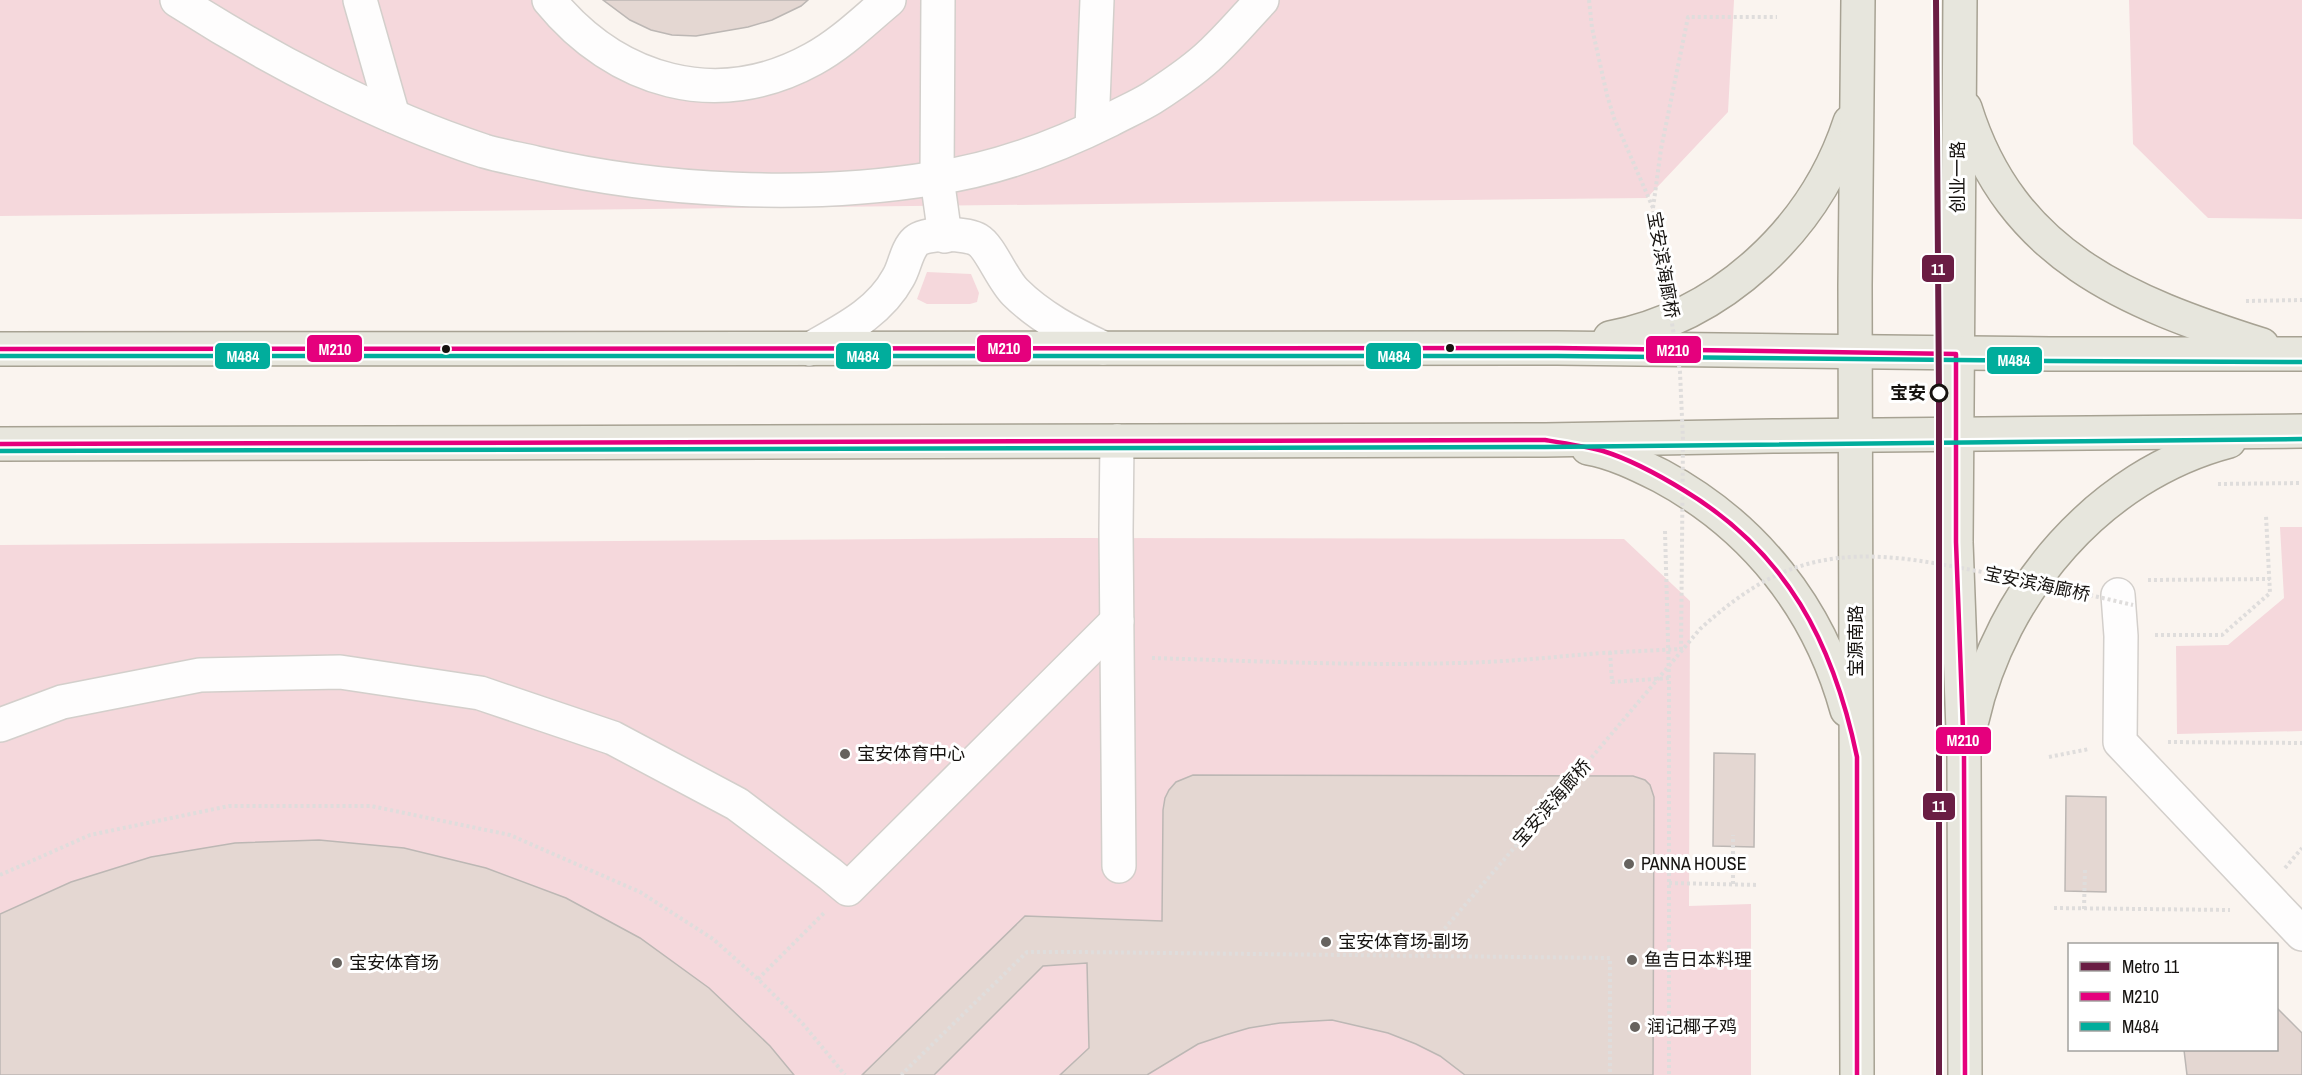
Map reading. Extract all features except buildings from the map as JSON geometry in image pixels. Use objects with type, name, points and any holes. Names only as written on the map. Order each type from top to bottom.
[{"type":"main road","points":[[1856,352],[1858,0]]},
{"type":"main road","name":"创业一路","points":[[1956,354],[1960,0]]},
{"type":"main road","points":[[1958,88],[1983,154],[2001,185],[2046,239],[2073,262],[2106,284],[2183,319],[2296,354]]},
{"type":"main road","points":[[1557,348],[1631,334],[1669,320],[1704,303],[1738,281],[1790,230],[1817,193],[1843,143],[1857,100]]},
{"type":"main road","points":[[0,349],[1557,348],[1956,354],[2296,354]]},
{"type":"main road","name":"宝源南路","points":[[1856,352],[1857,1075]]},
{"type":"main road","points":[[1956,354],[1956,542],[1964,756],[1965,1075]]},
{"type":"main road","points":[[0,444],[1545,440],[2302,431]]},
{"type":"main road","points":[[1964,756],[1976,705],[1999,639],[2022,596],[2051,557],[2086,522],[2130,485],[2192,453],[2265,432]]},
{"type":"main road","points":[[1545,440],[1595,449],[1641,466],[1693,495],[1726,518],[1762,552],[1793,591],[1819,634],[1839,679],[1857,757]]},
{"type":"street","points":[[177,0],[311,76],[393,116],[485,151],[572,171],[664,185],[749,189],[843,188],[937,178],[1021,158],[1092,128],[1150,99],[1212,54],[1262,0]]},
{"type":"street","points":[[360,0],[393,116]]},
{"type":"street","points":[[549,0],[565,20],[603,52],[646,74],[687,84],[731,85],[777,76],[814,59],[849,34],[889,0]]},
{"type":"street","points":[[938,0],[937,178],[945,236]]},
{"type":"street","points":[[1092,128],[1097,0]]},
{"type":"street","points":[[810,349],[865,317],[885,298],[898,278],[910,249],[916,241],[925,236],[970,235],[981,242],[1014,291],[1036,311],[1063,329],[1103,348]]},
{"type":"street","points":[[1117,441],[1119,866]]},
{"type":"street","points":[[2131,594],[2121,636],[2120,742],[2302,934]]},
{"type":"street","points":[[0,726],[62,702],[200,675],[340,672],[480,693],[613,738],[706,787],[737,804],[848,890],[1117,621]]},
{"type":"path","name":"宝安滨海廊桥","points":[[1589,0],[1592,28],[1607,95],[1653,208],[1680,372],[1683,440],[1682,649]]},
{"type":"path","points":[[1653,208],[1661,149],[1688,17],[1777,17]]},
{"type":"path","points":[[2121,636],[2222,635],[2270,593],[2266,516]]},
{"type":"path","points":[[1665,531],[1669,678],[1669,1075]]},
{"type":"path","name":"宝安滨海廊桥","points":[[1420,956],[1576,776],[1682,649],[1720,611],[1760,584],[1804,565],[1848,557],[1894,558],[2131,594],[2270,579]]},
{"type":"path","points":[[1117,656],[1295,663],[1462,663],[1682,649]]},
{"type":"path","points":[[1610,652],[1612,682],[1669,678]]},
{"type":"path","points":[[2049,757],[2120,742],[2302,743]]},
{"type":"path","points":[[0,875],[90,835],[229,806],[371,806],[510,835],[640,892],[712,939],[758,979],[804,1024],[845,1075]]},
{"type":"path","points":[[1733,835],[1733,884]]},
{"type":"path","points":[[2084,909],[2085,868]]},
{"type":"path","points":[[1669,883],[1759,885]]},
{"type":"path","points":[[758,979],[848,890]]},
{"type":"path","points":[[2054,908],[2247,910],[2262,894]]},
{"type":"path","points":[[901,1075],[1027,952],[1610,958],[1610,1075]]},
{"type":"shaded area","points":[[0,0],[549,0],[603,52],[731,85],[889,0],[1734,0],[1728,112],[1647,198],[0,216]]},
{"type":"shaded area","points":[[2129,0],[2302,0],[2302,219],[2208,218],[2133,144]]},
{"type":"shaded area","points":[[927,272],[971,274],[979,293],[977,302],[927,304],[917,299]]},
{"type":"shaded area","points":[[2280,527],[2302,527],[2302,731],[2177,734],[2176,646],[2228,645],[2284,598]]},
{"type":"shaded area","name":"宝安体育中心","points":[[1066,538],[1624,539],[1690,601],[1689,906],[1751,904],[1751,1075],[0,1075],[0,545]]},
{"type":"metro line","name":"11","points":[[1936,0],[1939,394],[1939,1075]]},
{"type":"transit line","name":"M210","points":[[0,349],[1557,348],[1956,354],[1956,542],[1964,757],[1965,1075]]},
{"type":"transit line","name":"M484","points":[[0,356],[1557,356],[2302,362]]},
{"type":"transit line","name":"M484","points":[[0,451],[1545,447],[2302,439]]},
{"type":"transit line","name":"M210","points":[[0,444],[1545,440],[1603,451],[1665,479],[1721,516],[1752,543],[1778,572],[1800,604],[1819,639],[1847,715],[1857,757],[1857,1075]]},
{"type":"place","name":"宝安","points":[[1939,393]]},
{"type":"place","name":"宝安体育中心","points":[[845,754]]},
{"type":"place","name":"PANNA HOUSE","points":[[1629,864]]},
{"type":"place","name":"宝安体育场-副场","points":[[1326,942]]},
{"type":"place","name":"鱼吉日本料理","points":[[1632,960]]},
{"type":"place","name":"宝安体育场","points":[[337,963]]},
{"type":"place","name":"润记椰子鸡","points":[[1635,1027]]}]
